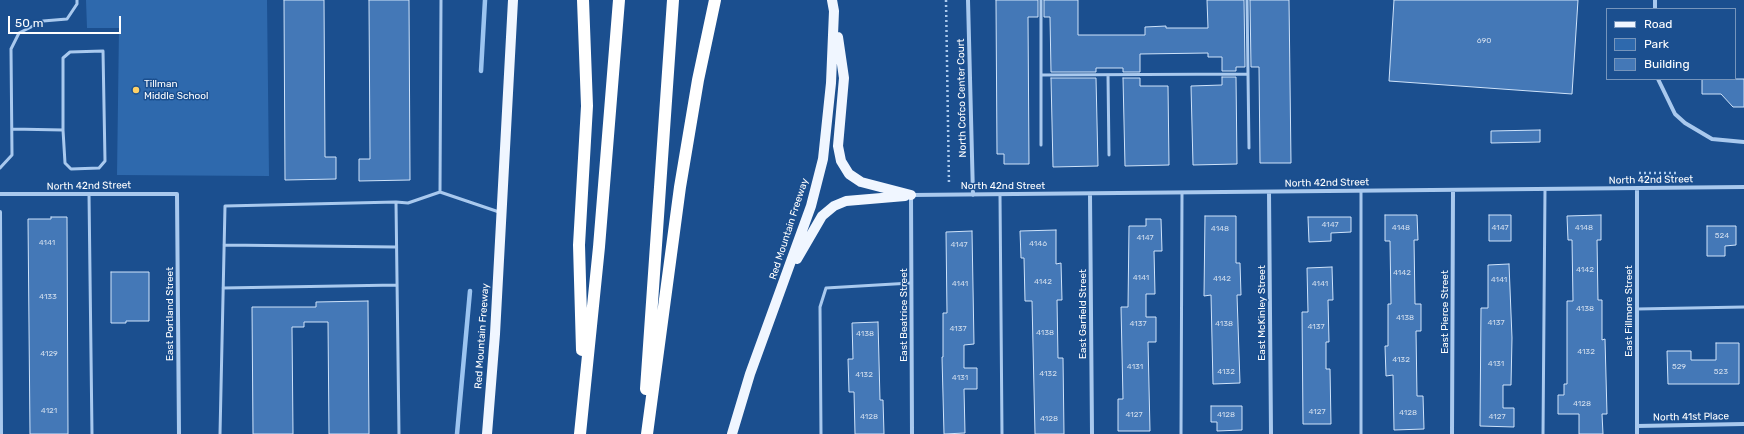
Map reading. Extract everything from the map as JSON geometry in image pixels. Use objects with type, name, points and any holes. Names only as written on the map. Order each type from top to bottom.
[{"type":"highway","points":[[583,0],[586,106],[579,245],[583,402]]},
{"type":"highway","points":[[580,434],[599,247],[619,0]]},
{"type":"highway","points":[[643,434],[673,0]]},
{"type":"highway","points":[[647,434],[680,187],[698,80],[715,0]]},
{"type":"main road","name":"Red Mountain Freeway","points":[[486,434],[495,334],[514,0]]},
{"type":"main road","name":"Red Mountain Freeway","points":[[732,434],[750,374],[811,206],[823,158],[830,111],[834,11],[832,0]]},
{"type":"main road","points":[[834,11],[844,78],[838,146],[841,160],[849,174],[861,182],[911,195]]},
{"type":"main road","points":[[785,278],[822,216],[834,206],[846,201],[911,195]]},
{"type":"street","name":"North Cofco Center Court","points":[[968,0],[973,195]]},
{"type":"street","points":[[1658,80],[1675,114],[1685,123],[1712,139],[1744,142]]},
{"type":"street","name":"North 42nd Street","points":[[911,195],[1744,187]]},
{"type":"street","name":"East Fillmore Street","points":[[1637,188],[1637,434]]},
{"type":"street","name":"East Pierce Street","points":[[1452,434],[1453,190]]},
{"type":"street","name":"East McKinley Street","points":[[1269,192],[1271,434]]},
{"type":"street","name":"North 42nd Street","points":[[0,194],[177,194]]},
{"type":"street","name":"East Portland Street","points":[[177,194],[179,434]]},
{"type":"street","name":"East Garfield Street","points":[[1090,194],[1092,434]]},
{"type":"street","name":"East Beatrice Street","points":[[911,195],[912,434]]},
{"type":"street","points":[[0,212],[1,434]]},
{"type":"street","name":"North 41st Place","points":[[1637,426],[1744,424]]},
{"type":"lane","points":[[0,168],[12,154],[11,49],[19,33],[43,21],[67,19],[77,4],[77,0]]},
{"type":"lane","points":[[440,192],[441,0]]},
{"type":"lane","points":[[1040,0],[1041,145]]},
{"type":"lane","points":[[1247,0],[1250,148]]},
{"type":"lane","points":[[103,51],[105,161],[99,168],[71,169],[65,163],[64,130],[64,58],[70,52],[103,51]]},
{"type":"lane","points":[[1041,75],[1248,74]]},
{"type":"lane","points":[[1108,75],[1109,155]]},
{"type":"lane","points":[[12,129],[64,130]]},
{"type":"lane","points":[[1543,434],[1545,189]]},
{"type":"lane","points":[[1360,434],[1361,191]]},
{"type":"lane","points":[[220,434],[225,206],[408,203],[440,192],[502,213]]},
{"type":"lane","points":[[1181,434],[1182,193]]},
{"type":"lane","points":[[89,194],[92,434]]},
{"type":"lane","points":[[1000,195],[1002,434]]},
{"type":"lane","points":[[396,202],[399,434]]},
{"type":"lane","points":[[224,245],[396,247]]},
{"type":"lane","points":[[821,434],[820,307],[826,288],[911,283]]},
{"type":"lane","points":[[223,288],[397,285]]},
{"type":"lane","points":[[1637,309],[1744,307]]},
{"type":"path","points":[[946,0],[949,194]]},
{"type":"path","points":[[1639,173],[1676,173]]},
{"type":"green space","points":[[86,0],[267,0],[269,176],[117,175],[119,28],[87,28]]},
{"type":"building","points":[[284,0],[324,0],[325,157],[336,157],[336,179],[285,180]]},
{"type":"building","points":[[369,0],[409,0],[410,180],[359,181],[359,159],[370,159]]},
{"type":"building","points":[[996,0],[1038,0],[1038,17],[1028,17],[1029,164],[1004,164],[1004,154],[997,154]]},
{"type":"building","points":[[1044,0],[1078,0],[1078,35],[1145,35],[1145,27],[1166,26],[1166,28],[1208,28],[1207,0],[1244,0],[1245,67],[1236,67],[1236,71],[1222,71],[1222,57],[1208,57],[1208,53],[1140,54],[1140,72],[1123,72],[1123,68],[1096,68],[1096,72],[1051,72],[1050,17],[1044,17]]},
{"type":"building","points":[[1250,0],[1289,0],[1291,163],[1260,163],[1259,67],[1251,67]]},
{"type":"building","points":[[1394,0],[1578,0],[1572,94],[1389,81]]},
{"type":"building","points":[[1222,77],[1236,77],[1237,164],[1193,165],[1191,86],[1222,85]]},
{"type":"building","points":[[1051,78],[1096,78],[1098,166],[1053,167]]},
{"type":"building","points":[[1123,78],[1140,78],[1140,86],[1168,86],[1169,165],[1125,166]]},
{"type":"building","points":[[1744,79],[1744,107],[1733,107],[1721,94],[1702,94],[1702,80]]},
{"type":"building","points":[[1540,130],[1540,142],[1491,143],[1491,131]]},
{"type":"building","points":[[1385,215],[1417,215],[1418,240],[1414,240],[1415,304],[1421,304],[1421,331],[1416,331],[1417,396],[1423,396],[1424,429],[1394,430],[1393,375],[1386,376],[1385,346],[1388,346],[1388,304],[1391,304],[1390,241],[1385,241]]},
{"type":"building","points":[[1489,215],[1511,215],[1511,241],[1489,241]]},
{"type":"building","points":[[1601,215],[1601,240],[1597,240],[1598,300],[1602,300],[1602,340],[1605,339],[1607,414],[1602,414],[1603,434],[1579,434],[1579,414],[1558,414],[1558,395],[1564,395],[1564,384],[1567,384],[1567,301],[1573,301],[1572,240],[1568,240],[1567,216]]},
{"type":"building","points":[[1205,216],[1236,216],[1236,263],[1240,263],[1241,295],[1237,295],[1240,383],[1213,384],[1211,295],[1204,296]]},
{"type":"building","points":[[51,217],[67,217],[68,434],[30,434],[28,219],[51,219]]},
{"type":"building","points":[[1308,217],[1351,217],[1351,232],[1331,233],[1331,241],[1309,242]]},
{"type":"building","points":[[1146,219],[1161,219],[1162,251],[1154,251],[1155,294],[1146,294],[1146,317],[1156,317],[1156,342],[1148,342],[1150,431],[1118,431],[1118,399],[1123,399],[1121,307],[1128,307],[1129,226],[1146,226]]},
{"type":"building","points":[[1707,226],[1736,226],[1736,245],[1725,246],[1725,256],[1707,256]]},
{"type":"building","points":[[1056,230],[1056,264],[1061,263],[1062,300],[1057,300],[1058,358],[1063,358],[1064,434],[1035,434],[1032,301],[1025,301],[1024,258],[1021,258],[1020,231]]},
{"type":"building","points":[[972,231],[974,344],[964,345],[964,368],[977,368],[977,389],[964,389],[965,433],[944,434],[942,357],[943,313],[947,313],[946,232]]},
{"type":"building","points":[[1509,264],[1512,338],[1511,385],[1503,385],[1503,408],[1514,408],[1514,427],[1480,426],[1481,308],[1488,308],[1488,265]]},
{"type":"building","points":[[1332,267],[1333,300],[1328,300],[1329,342],[1326,342],[1326,369],[1330,369],[1331,424],[1303,424],[1302,312],[1308,312],[1307,268]]},
{"type":"building","points":[[111,272],[149,272],[149,321],[126,321],[126,323],[111,323]]},
{"type":"building","points":[[368,301],[369,434],[329,434],[328,322],[304,322],[304,327],[292,327],[293,434],[253,434],[252,307],[316,307],[316,302]]},
{"type":"building","points":[[878,322],[880,400],[883,400],[884,434],[855,434],[854,392],[849,392],[848,359],[853,359],[852,323]]},
{"type":"building","points":[[1716,343],[1739,343],[1739,384],[1668,384],[1667,351],[1691,351],[1691,360],[1716,360]]},
{"type":"building","points":[[1211,406],[1242,406],[1242,430],[1217,431],[1217,422],[1211,422]]},
{"type":"waterway","points":[[481,71],[485,0]]},
{"type":"waterway","points":[[457,434],[470,291]]},
{"type":"place","name":"Tillman Middle School","points":[[136,90]]}]
